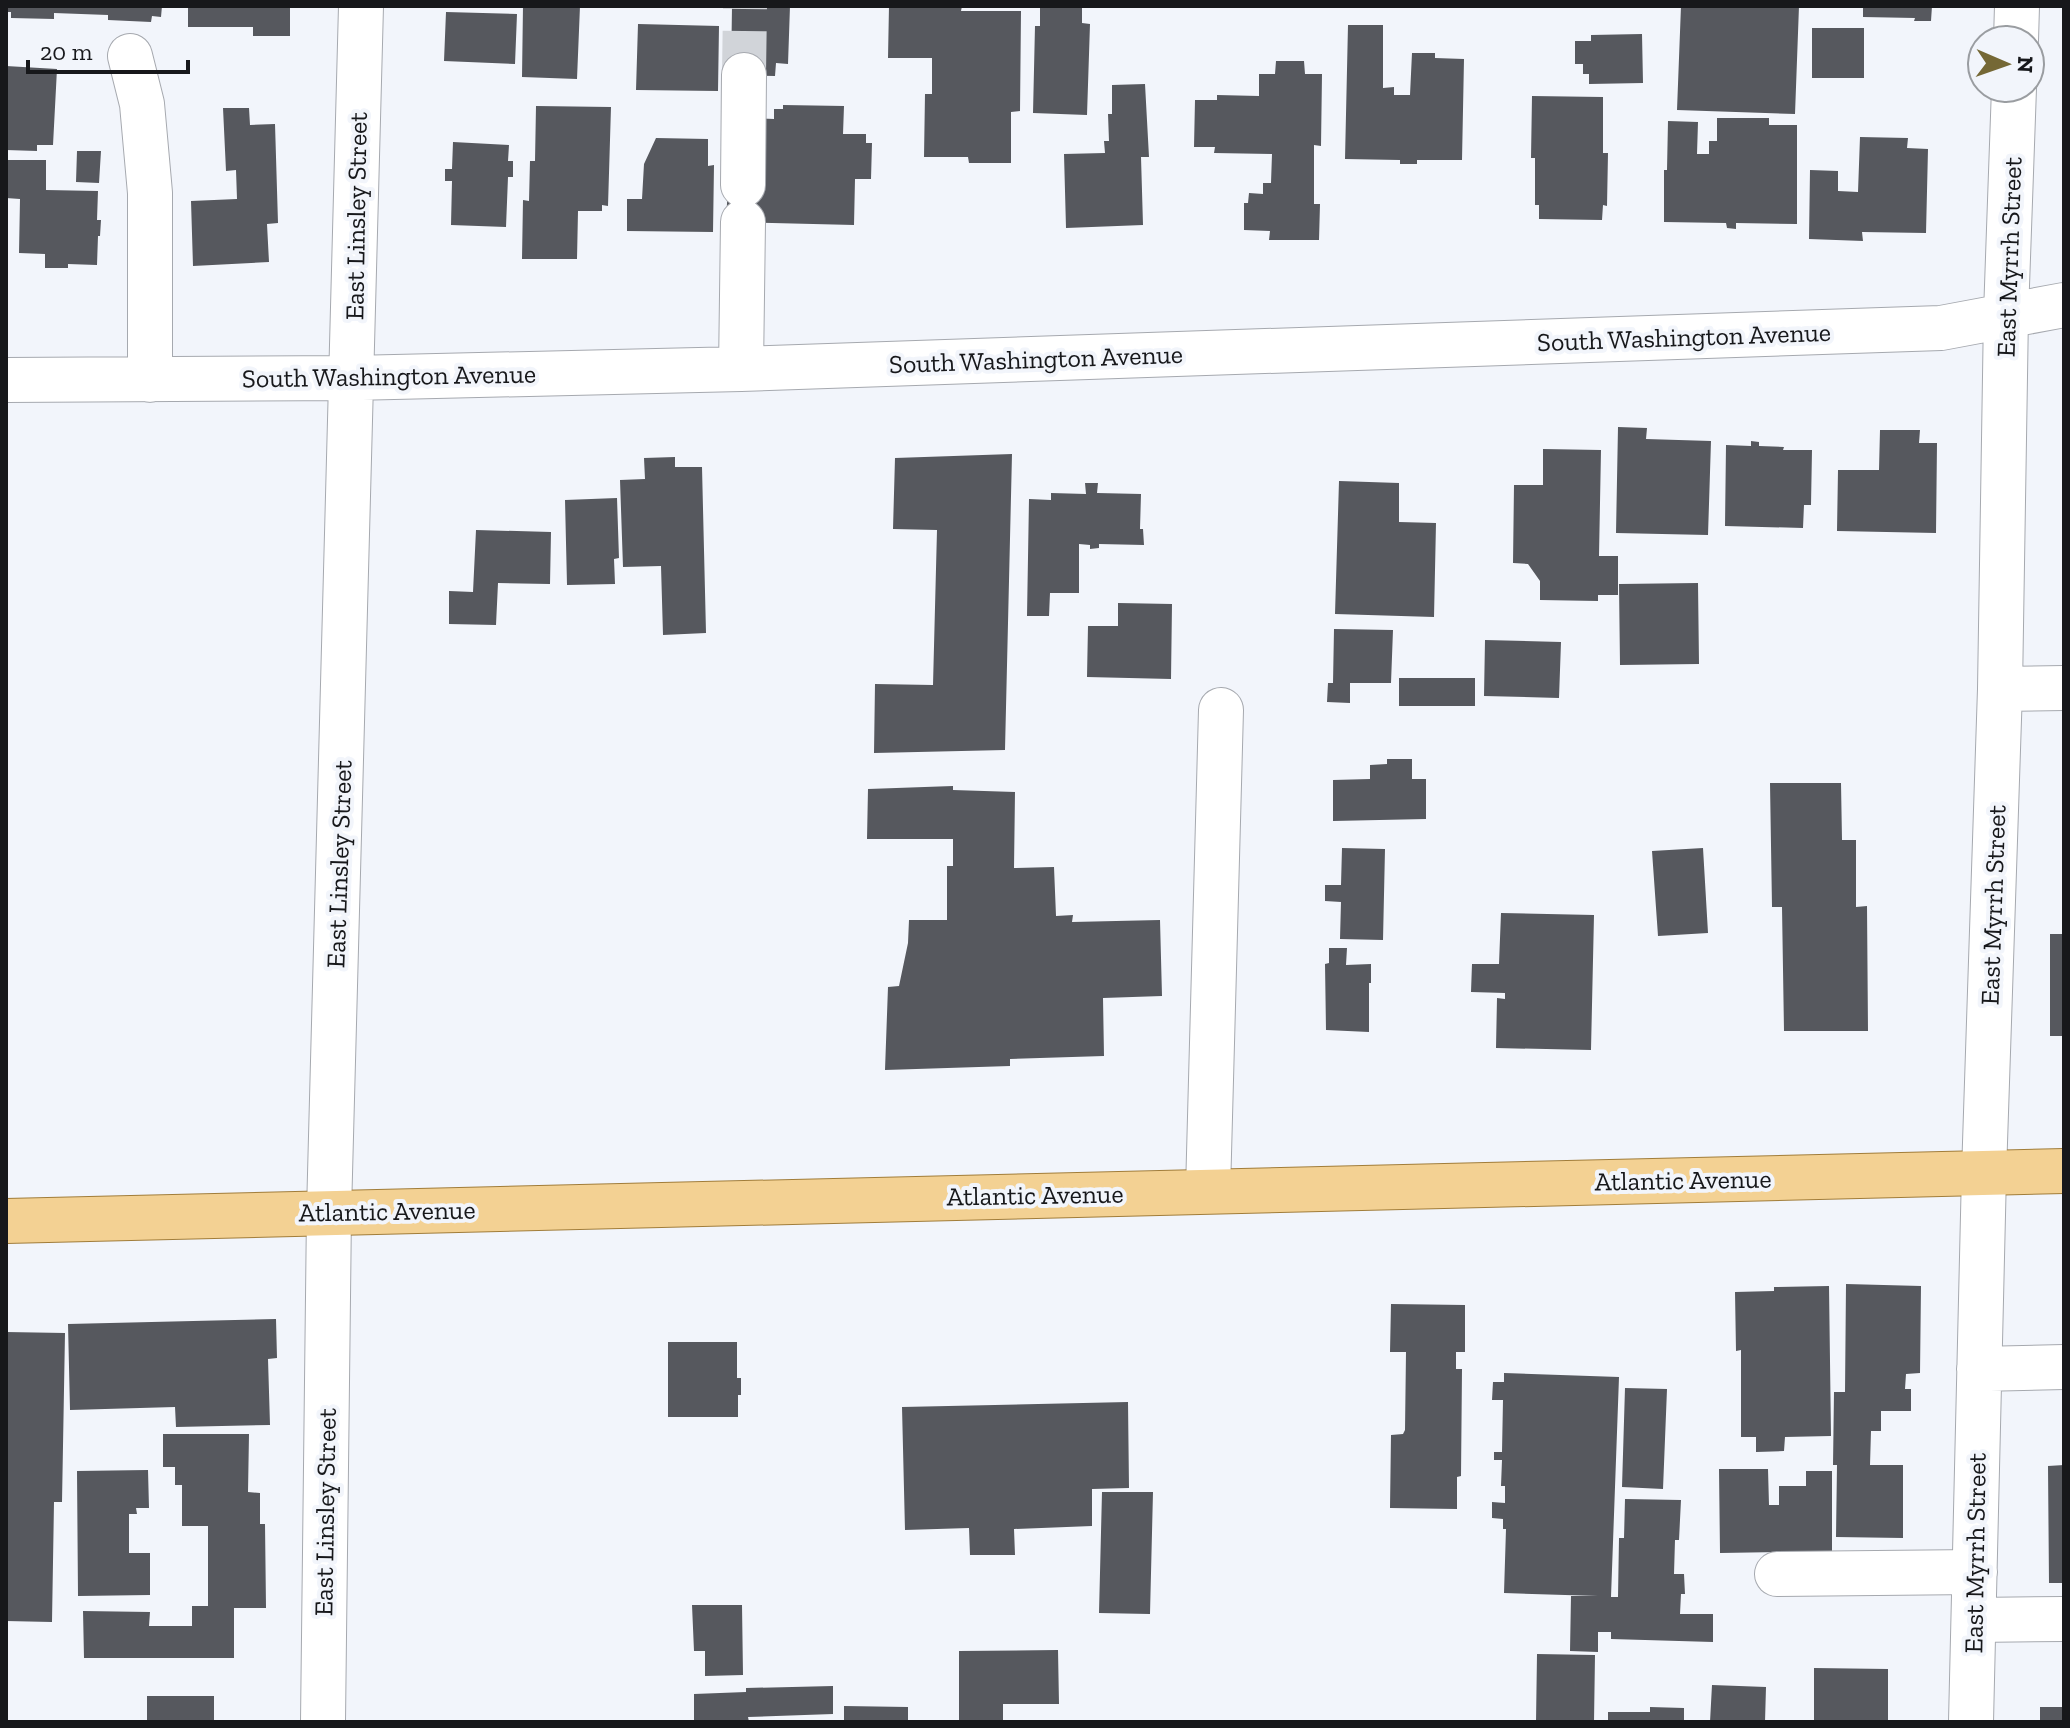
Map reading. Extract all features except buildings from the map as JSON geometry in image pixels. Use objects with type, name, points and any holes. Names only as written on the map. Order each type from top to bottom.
[{"type":"main road","name":"Atlantic Avenue","points":[[6,1221],[2064,1171]]},
{"type":"street","name":"East Linsley Street","points":[[323,1722],[329,1212],[361,6]]},
{"type":"street","points":[[130,56],[142,104],[150,193],[150,380]]},
{"type":"street","points":[[741,369],[744,75]]},
{"type":"street","name":"East Myrrh Street","points":[[1971,1722],[2013,104]]},
{"type":"street","name":"South Washington Avenue","points":[[6,380],[352,378],[741,369],[1941,328],[2064,305]]},
{"type":"street","points":[[2000,689],[2064,688]]},
{"type":"street","points":[[1208,1191],[1221,710]]},
{"type":"street","points":[[1979,1369],[2064,1367]]},
{"type":"street","points":[[1777,1574],[1975,1572]]},
{"type":"street","points":[[1974,1620],[2064,1619]]},
{"type":"tunnel","points":[[744,75],[745,6]]}]
